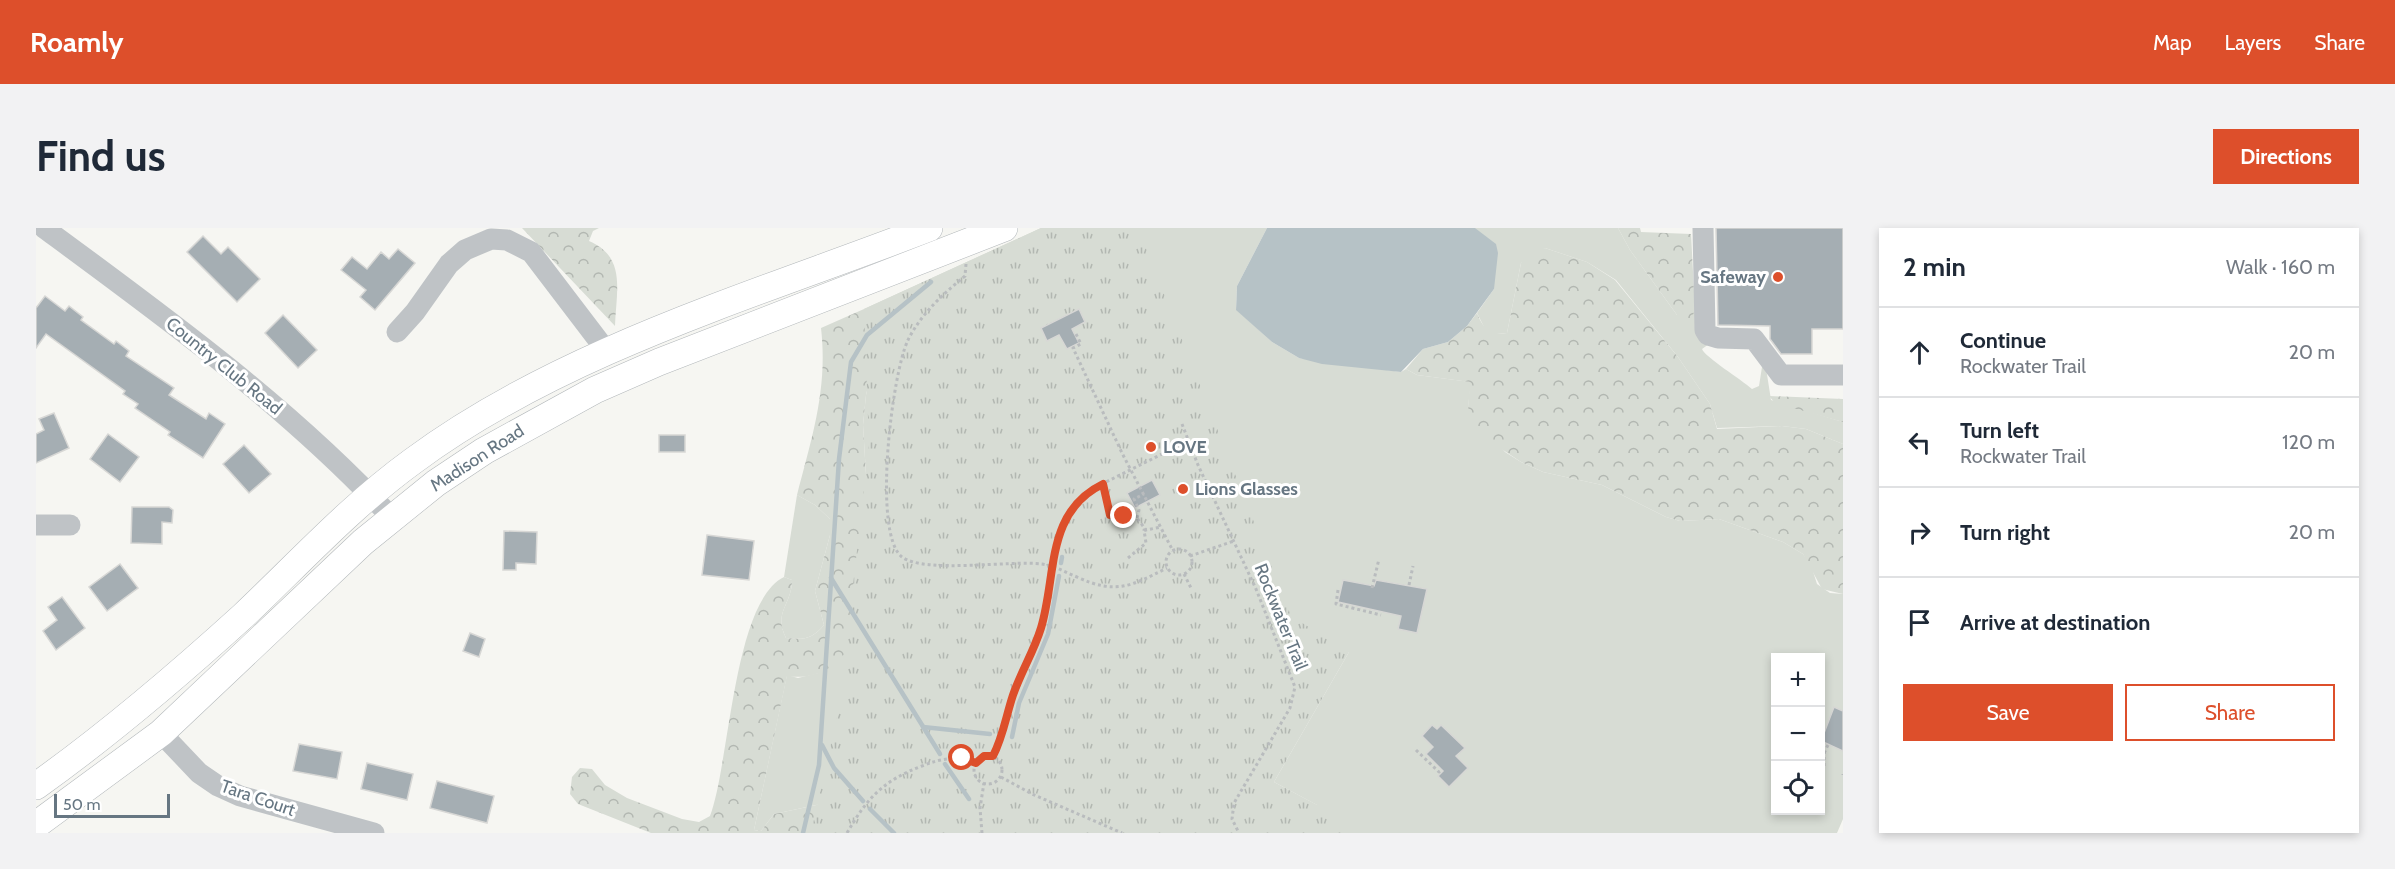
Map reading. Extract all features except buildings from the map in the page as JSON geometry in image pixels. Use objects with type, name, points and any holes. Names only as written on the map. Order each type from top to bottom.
[{"type":"main road","name":"Madison Road","points":[[36,786],[123,720],[190,664],[370,494],[459,429],[517,395],[608,353],[712,310],[929,228]]},
{"type":"main road","name":"Madison Road","points":[[36,825],[161,733],[391,518],[483,451],[595,390],[659,362],[1004,228]]},
{"type":"street","name":"Country Club Road","points":[[44,228],[137,297],[261,395],[370,494],[391,518]]},
{"type":"street","points":[[1703,228],[1705,330],[1708,335],[1718,338],[1754,339],[1780,375],[1843,375]]},
{"type":"street","points":[[397,332],[415,312],[449,264],[465,250],[491,239],[507,240],[531,252],[608,353]]},
{"type":"street","points":[[36,525],[70,525]]},
{"type":"street","name":"Tara Court","points":[[161,733],[199,773],[218,786],[240,796],[374,833]]},
{"type":"street","points":[[36,825],[42,833]]},
{"type":"path","points":[[963,257],[967,274],[924,316],[909,339],[900,361],[890,426],[887,503],[890,536],[900,555],[922,564],[1023,562],[1053,566],[1098,586],[1112,588],[1134,584],[1167,568]]},
{"type":"path","points":[[1076,334],[1081,344],[1073,348],[1131,470],[1173,551]]},
{"type":"path","name":"Rockwater Trail","points":[[1182,424],[1235,540],[1295,690],[1290,708],[1234,803],[1232,819],[1239,833]]},
{"type":"path","points":[[993,756],[1001,741],[1014,693],[1041,630],[1053,566],[1067,514],[1082,495],[1188,440]]},
{"type":"path","points":[[1103,484],[1110,515],[1137,518],[1146,530]]},
{"type":"path","points":[[1137,518],[1139,510],[1134,499],[1144,494]]},
{"type":"path","points":[[1128,558],[1146,543],[1143,530],[1161,527]]},
{"type":"path","points":[[1190,556],[1235,540]]},
{"type":"path","points":[[1184,550],[1190,556],[1190,568],[1184,574],[1173,574],[1167,568],[1166,559],[1173,551],[1184,550]]},
{"type":"path","points":[[1372,588],[1379,559]]},
{"type":"path","points":[[1409,585],[1413,566]]},
{"type":"path","points":[[1184,574],[1192,591]]},
{"type":"path","points":[[1338,591],[1336,604],[1381,615]]},
{"type":"path","points":[[1825,751],[1828,745]]},
{"type":"path","points":[[1416,750],[1439,772],[1442,770]]},
{"type":"path","points":[[984,756],[993,756],[1001,762],[1001,777],[994,783],[984,783],[975,774],[976,763],[984,756]]},
{"type":"path","points":[[847,833],[878,791],[898,775],[950,757],[976,763]]},
{"type":"path","points":[[1001,777],[1032,794],[1122,833]]},
{"type":"path","points":[[982,833],[980,808],[984,783]]},
{"type":"green space","points":[[522,228],[599,228],[593,231],[589,241],[609,256],[614,266],[617,277],[615,326]]},
{"type":"green space","points":[[1041,228],[1267,228],[1237,286],[1236,309],[1272,342],[1299,358],[1401,372],[1406,369],[1417,375],[1471,382],[1468,407],[1505,452],[1521,462],[1543,472],[1602,485],[1666,517],[1680,521],[1719,519],[1783,542],[1803,554],[1811,565],[1817,584],[1830,593],[1843,594],[1843,819],[1837,833],[1274,833],[1317,805],[1274,782],[1349,652],[821,804],[774,814],[761,831],[754,830],[787,675],[798,678],[818,673],[866,475],[863,425],[866,395],[872,370],[876,314],[864,309]]},
{"type":"green space","points":[[1041,228],[1138,228],[1291,616],[1349,652],[1274,782],[1370,833],[811,833],[839,708],[869,445],[864,309]]},
{"type":"green space","points":[[1475,228],[1618,228],[1630,250],[1677,315],[1695,309],[1709,344],[1702,349],[1705,353],[1752,389],[1759,386],[1762,367],[1766,368],[1771,400],[1843,422],[1843,444],[1806,429],[1782,426],[1717,428],[1710,404],[1678,357],[1616,280],[1587,262],[1545,248],[1521,263],[1507,333],[1492,333],[1485,329],[1477,313],[1494,289]]},
{"type":"green space","points":[[1618,228],[1640,228],[1641,232],[1691,234],[1695,309],[1692,318],[1688,320],[1677,315],[1630,250]]},
{"type":"green space","points":[[1545,248],[1587,262],[1615,280],[1678,357],[1710,404],[1717,429],[1782,426],[1806,429],[1843,444],[1843,594],[1822,589],[1803,554],[1783,542],[1719,519],[1680,521],[1666,517],[1602,485],[1543,472],[1521,462],[1488,440],[1473,424],[1468,407],[1470,382],[1417,375],[1406,369],[1423,349],[1448,342],[1467,326],[1477,313],[1488,330],[1507,333],[1521,263],[1527,254]]},
{"type":"green space","points":[[864,309],[876,314],[872,370],[866,395],[863,425],[866,475],[848,648],[837,662],[822,672],[814,675],[787,676],[754,830],[761,831],[774,814],[821,804],[816,833],[651,833],[578,804],[570,794],[572,777],[580,768],[592,769],[605,785],[627,798],[682,819],[699,822],[710,816],[717,792],[743,650],[754,617],[767,592],[784,577],[792,580],[781,621],[786,638],[807,638],[824,625],[815,591],[830,535],[830,519],[815,505],[797,495],[817,413],[822,372],[821,328]]},
{"type":"green space","points":[[1769,396],[1843,399],[1843,422],[1775,403]]},
{"type":"green space","points":[[797,495],[815,505],[830,519],[830,535],[815,591],[824,625],[811,636],[798,639],[786,638],[781,621],[791,589],[792,580],[784,577]]},
{"type":"shaded area","points":[[1267,228],[1475,228],[1496,244],[1498,253],[1494,289],[1467,326],[1448,342],[1423,349],[1401,372],[1322,364],[1299,358],[1272,342],[1236,310],[1237,286]]},
{"type":"waterway","points":[[803,833],[819,765],[839,459],[851,362],[867,335],[931,282]]},
{"type":"waterway","points":[[1061,563],[1062,557]]},
{"type":"waterway","points":[[1012,737],[1019,703],[1048,634],[1059,576]]},
{"type":"waterway","points":[[831,578],[940,754]]},
{"type":"waterway","points":[[923,727],[990,734]]},
{"type":"waterway","points":[[822,745],[834,768],[863,801]]},
{"type":"waterway","points":[[945,764],[969,799]]},
{"type":"waterway","points":[[870,809],[894,833]]},
{"type":"place","name":"Safeway","points":[[1778,277]]},
{"type":"place","name":"LOVE","points":[[1151,447]]},
{"type":"place","name":"Lions Glasses","points":[[1183,489]]},
{"type":"route","points":[[962,758],[976,763],[984,756],[993,756],[1001,741],[1014,693],[1041,630],[1058,541],[1071,508],[1082,495],[1103,484],[1110,515],[1124,516]]}]
